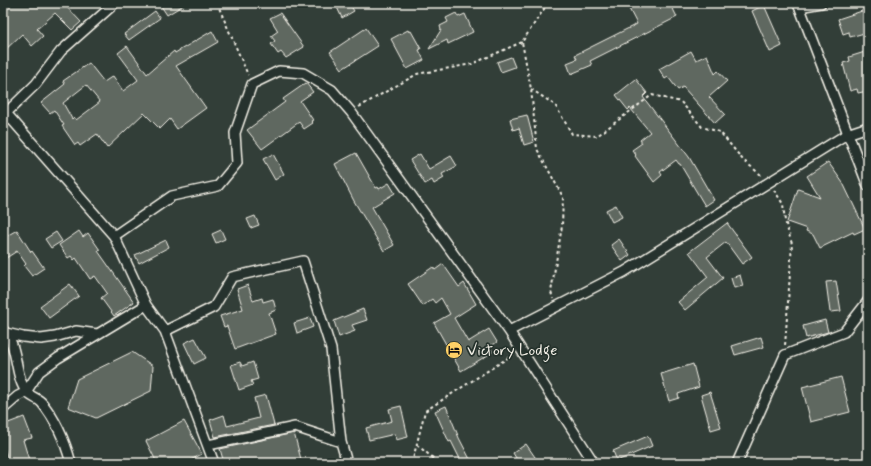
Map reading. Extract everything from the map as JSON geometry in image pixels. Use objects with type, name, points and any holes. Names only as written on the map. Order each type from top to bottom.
[{"type":"street","points":[[821,3],[798,5],[868,186]]},
{"type":"street","points":[[114,4],[61,51],[36,84],[5,114],[114,236],[146,305],[165,330],[214,463]]},
{"type":"street","points":[[114,236],[172,196],[218,186],[237,163],[235,133],[252,84],[279,71],[303,73],[332,90],[351,112],[509,331],[594,463]]},
{"type":"street","points":[[509,331],[624,272],[847,134],[868,127]]},
{"type":"street","points":[[165,330],[214,307],[232,277],[303,261],[331,349],[341,442],[347,463]]},
{"type":"street","points":[[737,463],[785,355],[844,332],[868,301]]},
{"type":"street","points":[[3,409],[18,396],[26,392],[39,372],[58,358],[146,305]]},
{"type":"street","points":[[5,331],[23,337],[41,338],[55,337],[76,331],[97,334]]},
{"type":"street","points":[[5,331],[14,351],[18,371],[26,392],[40,401],[56,422],[66,443],[71,463]]},
{"type":"street","points":[[208,445],[295,427],[341,442]]},
{"type":"path","points":[[217,3],[252,84]]},
{"type":"path","points":[[351,112],[417,74],[472,64],[522,42],[548,3]]},
{"type":"path","points":[[522,42],[532,89],[537,149],[563,197],[562,226],[551,292],[555,308]]},
{"type":"path","points":[[532,89],[555,105],[572,134],[597,136],[652,95],[681,102],[702,127],[720,132],[743,160],[769,182],[784,204],[785,221],[792,244],[785,355]]},
{"type":"path","points":[[412,463],[425,411],[521,349]]},
{"type":"path","points":[[416,445],[440,463]]},
{"type":"building","points":[[3,3],[63,3],[81,22],[72,30],[55,13],[37,29],[43,36],[32,46],[22,34],[3,52]]},
{"type":"building","points":[[159,3],[187,3],[167,15]]},
{"type":"building","points":[[335,3],[349,3],[354,11],[342,18]]},
{"type":"building","points":[[626,3],[670,3],[677,17],[590,61],[592,65],[571,74],[567,63],[577,59],[575,55],[637,24]]},
{"type":"building","points":[[764,5],[782,46],[770,52],[752,11]]},
{"type":"building","points":[[868,9],[868,32],[850,37],[849,32],[843,34],[838,19]]},
{"type":"building","points":[[155,11],[160,18],[129,40],[124,34]]},
{"type":"building","points":[[280,13],[304,47],[286,58],[281,52],[278,54],[271,44],[275,41],[271,36],[278,31],[270,18]]},
{"type":"building","points":[[456,13],[458,17],[465,14],[473,32],[448,44],[447,40],[429,49],[441,30],[440,26],[448,22],[446,18]]},
{"type":"building","points":[[366,28],[378,46],[342,69],[330,52]]},
{"type":"building","points":[[408,30],[409,32],[411,31],[421,49],[419,50],[424,60],[407,69],[391,39]]},
{"type":"building","points":[[212,31],[218,42],[176,66],[206,108],[177,129],[170,119],[160,129],[144,113],[107,148],[97,134],[80,146],[78,143],[75,145],[62,126],[64,125],[54,110],[50,113],[41,103],[65,84],[63,81],[89,63],[104,82],[113,76],[123,91],[138,80],[118,53],[127,46],[147,74],[174,51],[175,53]],"holes":[[[86,85],[100,102],[76,120],[74,117],[72,119],[63,103]]]},
{"type":"building","points":[[691,51],[696,60],[707,55],[715,74],[718,71],[727,81],[709,97],[725,114],[715,123],[683,87],[678,90],[668,77],[665,79],[659,69]]},
{"type":"building","points":[[868,51],[868,91],[858,93],[857,89],[850,91],[843,63],[850,61],[849,57]]},
{"type":"building","points":[[511,57],[515,67],[501,72],[497,62]]},
{"type":"building","points":[[636,79],[647,93],[643,97],[689,157],[714,200],[705,206],[680,164],[676,160],[660,172],[662,175],[654,182],[635,156],[636,155],[632,150],[642,143],[640,140],[650,132],[630,108],[628,110],[616,95]]},
{"type":"building","points":[[306,83],[313,92],[300,101],[313,120],[311,121],[313,123],[304,129],[299,122],[262,149],[247,130],[285,102],[283,99]]},
{"type":"building","points":[[527,115],[534,142],[524,145],[519,128],[513,130],[510,119]]},
{"type":"building","points":[[356,153],[376,188],[378,187],[379,189],[389,183],[395,193],[372,207],[394,245],[384,251],[354,201],[335,164]]},
{"type":"building","points":[[273,154],[284,174],[275,180],[263,159]]},
{"type":"building","points":[[420,154],[429,169],[451,156],[457,166],[442,174],[444,178],[434,184],[432,180],[425,184],[410,160]]},
{"type":"building","points":[[828,162],[843,183],[865,229],[854,234],[853,232],[820,248],[813,234],[806,231],[807,229],[787,222],[798,189],[820,197],[807,176]]},
{"type":"building","points":[[616,205],[622,217],[612,222],[606,210]]},
{"type":"building","points":[[255,216],[259,225],[251,228],[247,219]]},
{"type":"building","points":[[727,223],[752,257],[742,264],[726,242],[707,257],[723,278],[685,310],[678,302],[708,277],[689,252]]},
{"type":"building","points":[[17,230],[31,252],[32,251],[44,268],[32,276],[24,266],[26,264],[17,251],[3,260],[3,238]]},
{"type":"building","points":[[221,230],[225,239],[216,243],[212,234]]},
{"type":"building","points":[[79,231],[83,237],[88,233],[100,250],[98,251],[134,302],[114,316],[101,298],[107,293],[95,276],[90,279],[76,258],[74,260],[71,256],[68,258],[59,245]]},
{"type":"building","points":[[56,232],[62,241],[51,248],[45,239]]},
{"type":"building","points":[[619,239],[630,255],[622,261],[611,245]]},
{"type":"building","points":[[166,240],[169,247],[139,263],[135,255]]},
{"type":"building","points":[[443,264],[459,287],[464,283],[476,304],[454,318],[468,342],[489,329],[497,342],[490,347],[493,352],[461,371],[434,323],[450,314],[441,298],[435,303],[432,299],[423,306],[408,284],[433,267],[435,270]]},
{"type":"building","points":[[740,275],[743,286],[734,288],[731,278]]},
{"type":"building","points":[[836,281],[841,311],[830,312],[826,282]]},
{"type":"building","points":[[70,284],[79,296],[49,318],[40,306]]},
{"type":"building","points":[[248,285],[253,301],[262,298],[263,302],[273,299],[276,310],[269,313],[276,334],[235,349],[227,326],[224,327],[220,316],[243,309],[237,289]]},
{"type":"building","points":[[363,309],[367,320],[352,325],[355,331],[339,337],[334,321]]},
{"type":"building","points":[[310,318],[313,327],[297,333],[294,323]]},
{"type":"building","points":[[825,320],[828,332],[806,338],[803,326]]},
{"type":"building","points":[[761,337],[764,347],[735,355],[732,346]]},
{"type":"building","points":[[195,338],[206,358],[194,364],[184,343]]},
{"type":"building","points":[[132,352],[153,366],[151,391],[96,418],[68,407],[77,379]]},
{"type":"building","points":[[240,362],[242,366],[253,362],[258,379],[251,381],[253,385],[239,390],[231,365]]},
{"type":"building","points":[[693,364],[699,387],[678,394],[679,398],[669,401],[661,374]]},
{"type":"building","points":[[841,377],[850,412],[811,422],[802,387]]},
{"type":"building","points":[[710,392],[721,427],[711,430],[701,395]]},
{"type":"building","points":[[266,395],[274,425],[215,437],[210,420],[224,415],[227,426],[259,418],[254,398]]},
{"type":"building","points":[[401,406],[408,437],[396,440],[395,434],[369,440],[366,428],[392,421],[389,409]]},
{"type":"building","points":[[446,406],[459,438],[472,463],[462,463],[451,441],[449,442],[435,411]]},
{"type":"building","points":[[24,417],[32,438],[23,440],[29,460],[21,463],[9,463],[3,444],[3,425]]},
{"type":"building","points":[[184,421],[202,454],[185,463],[157,463],[146,441]]},
{"type":"building","points":[[294,433],[302,463],[224,463],[220,449]]},
{"type":"building","points":[[648,436],[652,446],[617,461],[613,451]]},
{"type":"building","points":[[526,444],[537,460],[533,463],[519,463],[513,453]]},
{"type":"place","name":"Victory Lodge","points":[[454,350]]}]
